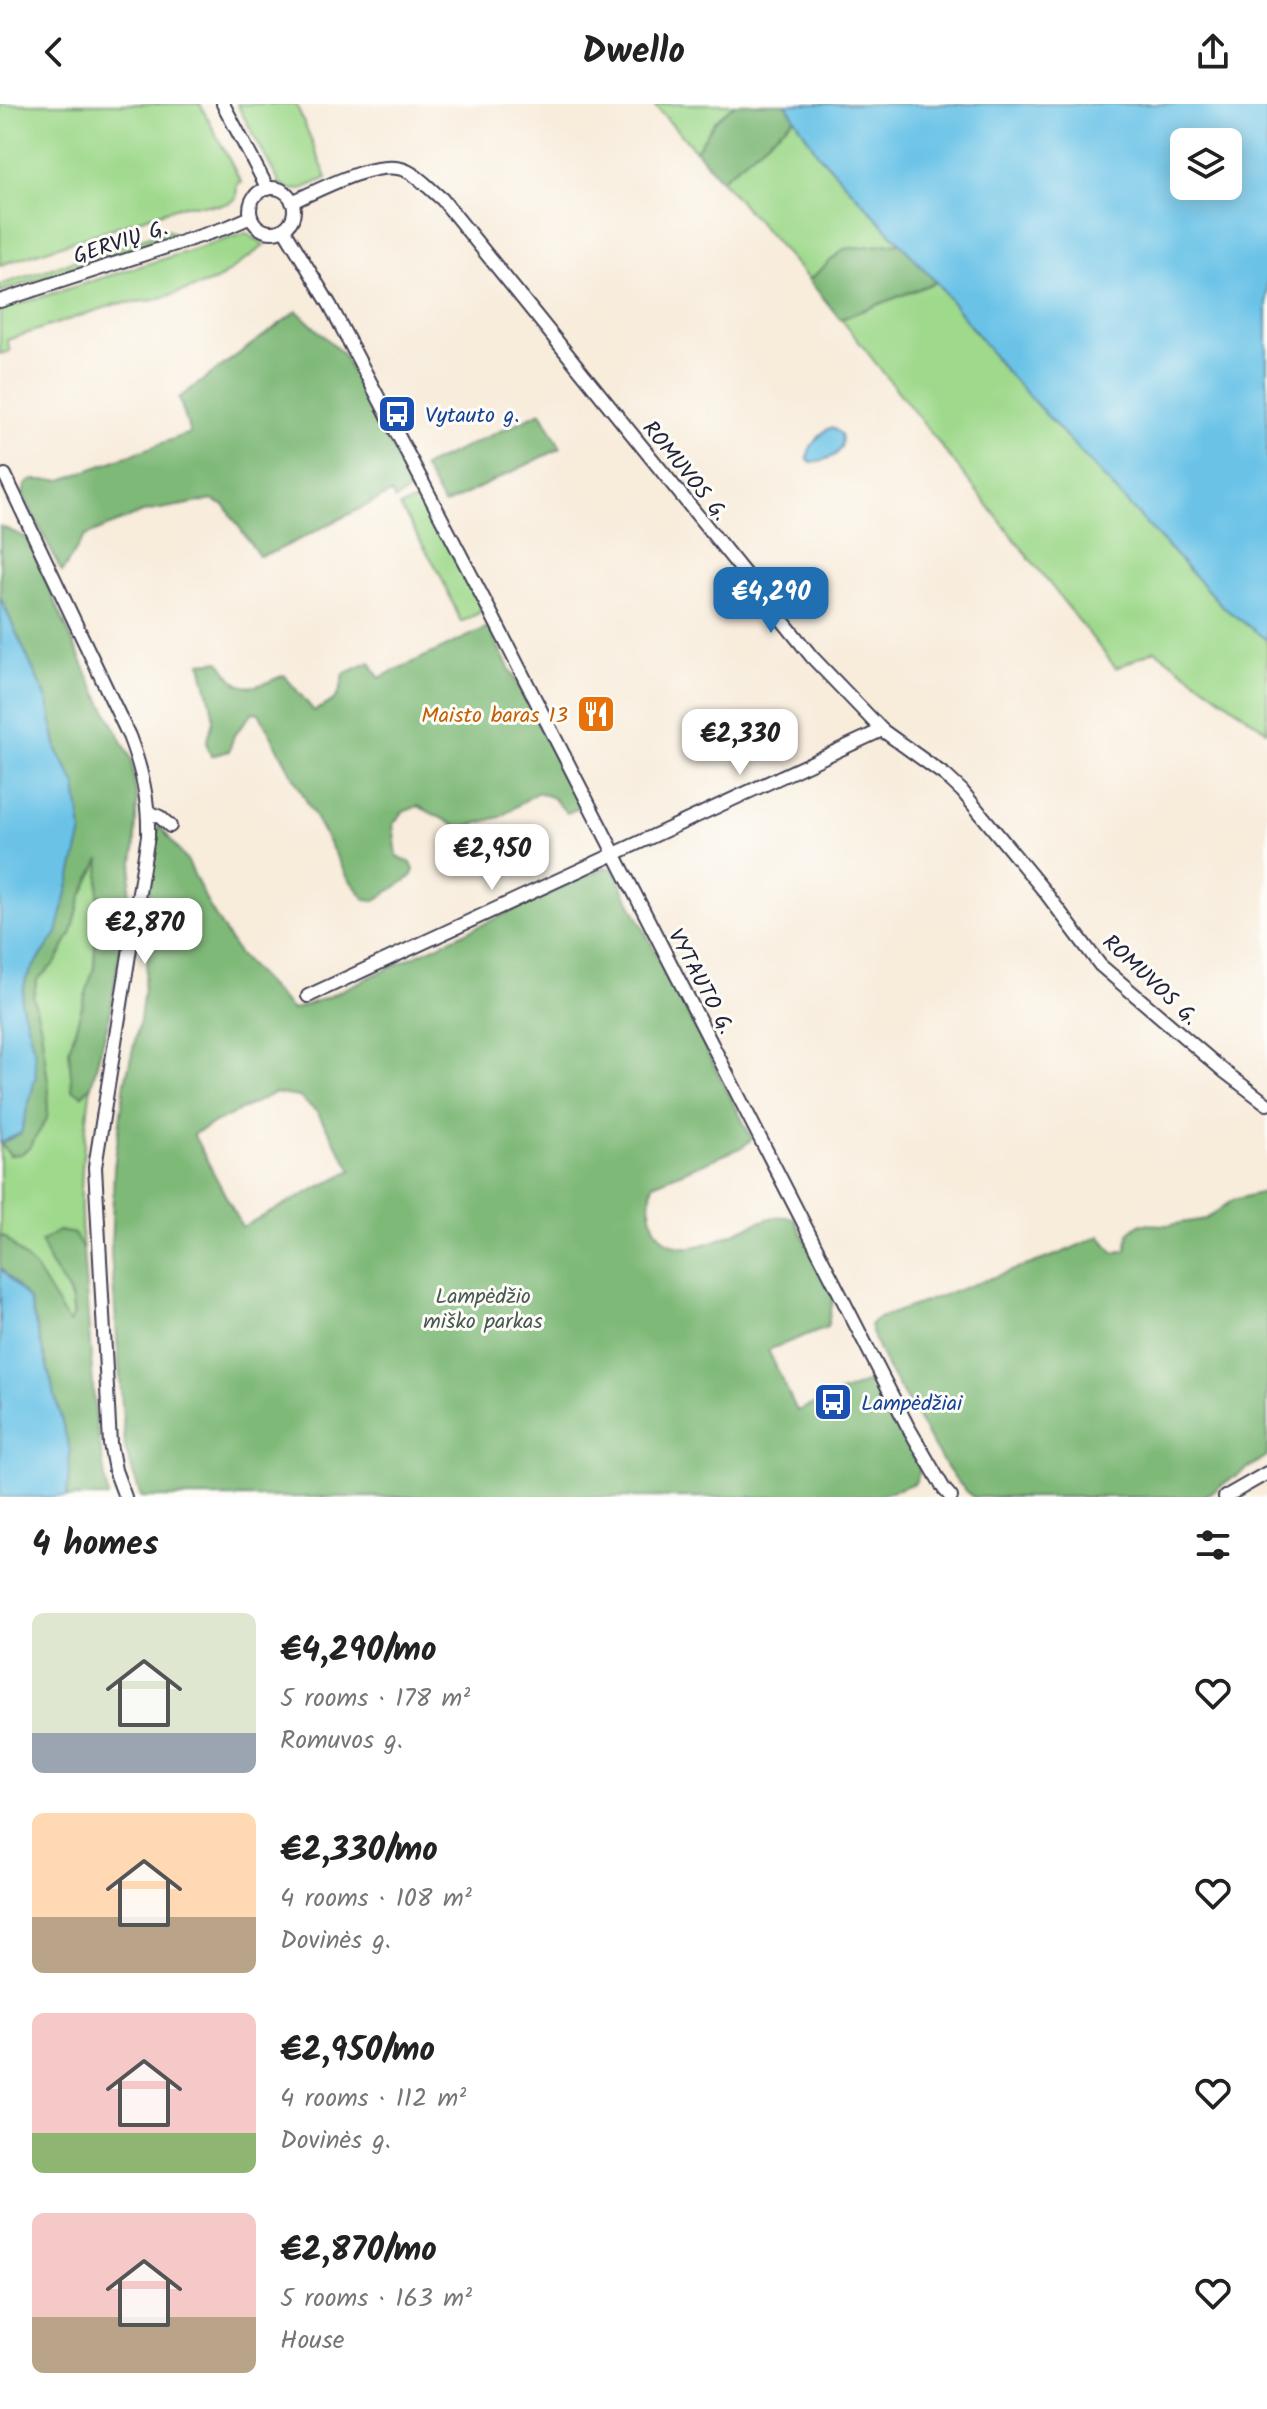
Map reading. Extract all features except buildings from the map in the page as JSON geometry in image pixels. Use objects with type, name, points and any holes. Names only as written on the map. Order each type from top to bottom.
[{"type":"street","points":[[223,104],[268,189]]},
{"type":"street","name":"ROMUVOS G.","points":[[292,202],[353,176],[388,168],[409,171],[442,199],[812,657],[882,730],[962,791],[1100,965],[1267,1104]]},
{"type":"street","points":[[268,189],[282,191],[292,202],[293,217],[284,229],[261,230],[251,217],[251,203],[255,196],[268,189]]},
{"type":"street","name":"GERVIŲ G.","points":[[0,301],[251,217]]},
{"type":"street","name":"VYTAUTO G.","points":[[284,229],[330,305],[398,434],[907,1425],[951,1497]]},
{"type":"street","points":[[5,475],[129,736],[141,767],[149,812],[148,836],[95,1167],[110,1444],[125,1497]]},
{"type":"street","points":[[308,996],[882,730]]},
{"type":"street","points":[[149,812],[170,826]]},
{"type":"street","points":[[1225,1497],[1267,1473]]},
{"type":"green space","points":[[0,104],[200,104],[241,182],[237,184],[236,199],[218,205],[184,205],[0,265]]},
{"type":"green space","points":[[237,104],[296,104],[327,178],[296,190],[285,187],[279,182]]},
{"type":"green space","points":[[653,104],[735,104],[716,120],[696,151]]},
{"type":"green space","points":[[735,104],[786,104],[795,118],[721,180],[696,151],[716,120]]},
{"type":"green space","points":[[795,118],[818,154],[900,243],[844,249],[809,280],[721,180]]},
{"type":"green space","points":[[168,230],[173,233],[170,236],[0,292],[0,285]]},
{"type":"green space","points":[[246,233],[265,245],[216,281],[155,300],[116,304],[7,340],[10,351],[0,354],[0,310]]},
{"type":"green space","points":[[900,243],[936,282],[840,319],[809,280],[844,249]]},
{"type":"green space","points":[[936,282],[1004,369],[1223,607],[1267,640],[1267,731],[1155,650],[1116,668],[841,319]]},
{"type":"green space","points":[[297,311],[342,353],[412,483],[409,491],[395,500],[391,493],[276,551],[259,556],[225,506],[212,500],[143,512],[85,536],[62,572],[23,495],[25,485],[32,480],[62,480],[190,433],[179,398]]},
{"type":"green space","points":[[541,412],[561,448],[444,505],[423,467]]},
{"type":"green space","points":[[418,500],[423,502],[481,606],[479,613],[461,622],[439,572],[400,507]]},
{"type":"green space","points":[[0,526],[27,538],[88,676],[131,758],[137,801],[134,856],[110,1015],[91,1086],[82,1095],[72,1090],[69,1050],[94,967],[100,859],[81,897],[72,932],[56,962],[37,980],[33,997],[41,1028],[49,1089],[47,1119],[29,1148],[21,1154],[10,1155],[1,1143],[21,1133],[34,1049],[21,1002],[26,978],[57,933],[76,785],[57,750],[48,702],[0,597]]},
{"type":"green space","points":[[488,627],[581,807],[567,813],[553,798],[538,792],[500,817],[460,828],[418,806],[403,812],[393,824],[397,856],[411,863],[414,870],[411,877],[374,901],[366,900],[348,878],[259,713],[253,712],[234,735],[229,751],[211,756],[207,740],[213,714],[201,663],[220,661],[233,680],[247,686],[263,684],[284,675],[314,711],[336,698],[344,674],[370,662],[379,678]]},
{"type":"green space","name":"Lampėdžio miško parkas","points":[[159,825],[188,862],[208,904],[239,955],[292,1010],[325,998],[606,867],[613,869],[752,1139],[741,1148],[653,1184],[650,1208],[654,1226],[668,1242],[682,1247],[713,1242],[775,1217],[794,1218],[834,1297],[827,1327],[768,1350],[797,1411],[865,1383],[881,1389],[920,1469],[915,1483],[875,1497],[141,1497],[125,1448],[111,1253],[114,1168],[125,1082],[140,1020],[152,922],[148,874]],"holes":[[[274,1093],[299,1097],[317,1112],[352,1170],[242,1227],[193,1134]]]},
{"type":"green space","points":[[101,857],[94,967],[69,1050],[82,1095],[91,1086],[81,1188],[83,1250],[74,1234],[58,1231],[49,1262],[71,1299],[69,1323],[5,1237],[0,1235],[0,1144],[10,1155],[41,1028],[33,997],[37,980],[56,962],[72,932],[81,897]]},
{"type":"green space","points":[[1267,1191],[1267,1456],[1203,1497],[973,1497],[963,1488],[939,1456],[883,1358],[870,1325],[876,1319],[1059,1254],[1100,1236],[1114,1253],[1126,1250],[1129,1232],[1139,1224],[1169,1225],[1206,1219],[1233,1200]]},
{"type":"green space","points":[[58,1231],[74,1234],[83,1250],[95,1413],[108,1497],[67,1497],[70,1451],[29,1300],[0,1268],[0,1235],[35,1268],[69,1323],[74,1315],[71,1296],[49,1262],[41,1242]]},
{"type":"water","points":[[786,104],[1267,104],[1267,640],[1223,607],[1004,369],[936,282],[818,154]]},
{"type":"water","points":[[830,428],[841,434],[841,447],[830,458],[811,463],[807,458],[810,449],[818,437]]},
{"type":"water","points":[[0,597],[48,702],[57,750],[76,785],[82,832],[57,933],[26,978],[21,1002],[34,1049],[36,1076],[21,1133],[0,1143]]},
{"type":"water","points":[[0,1268],[29,1300],[70,1451],[67,1497],[0,1497]]},
{"type":"place","name":"Vytauto g.","points":[[397,414]]},
{"type":"place","name":"Maisto baras 13","points":[[596,714]]},
{"type":"place","name":"Lampėdžiai","points":[[833,1402]]}]
